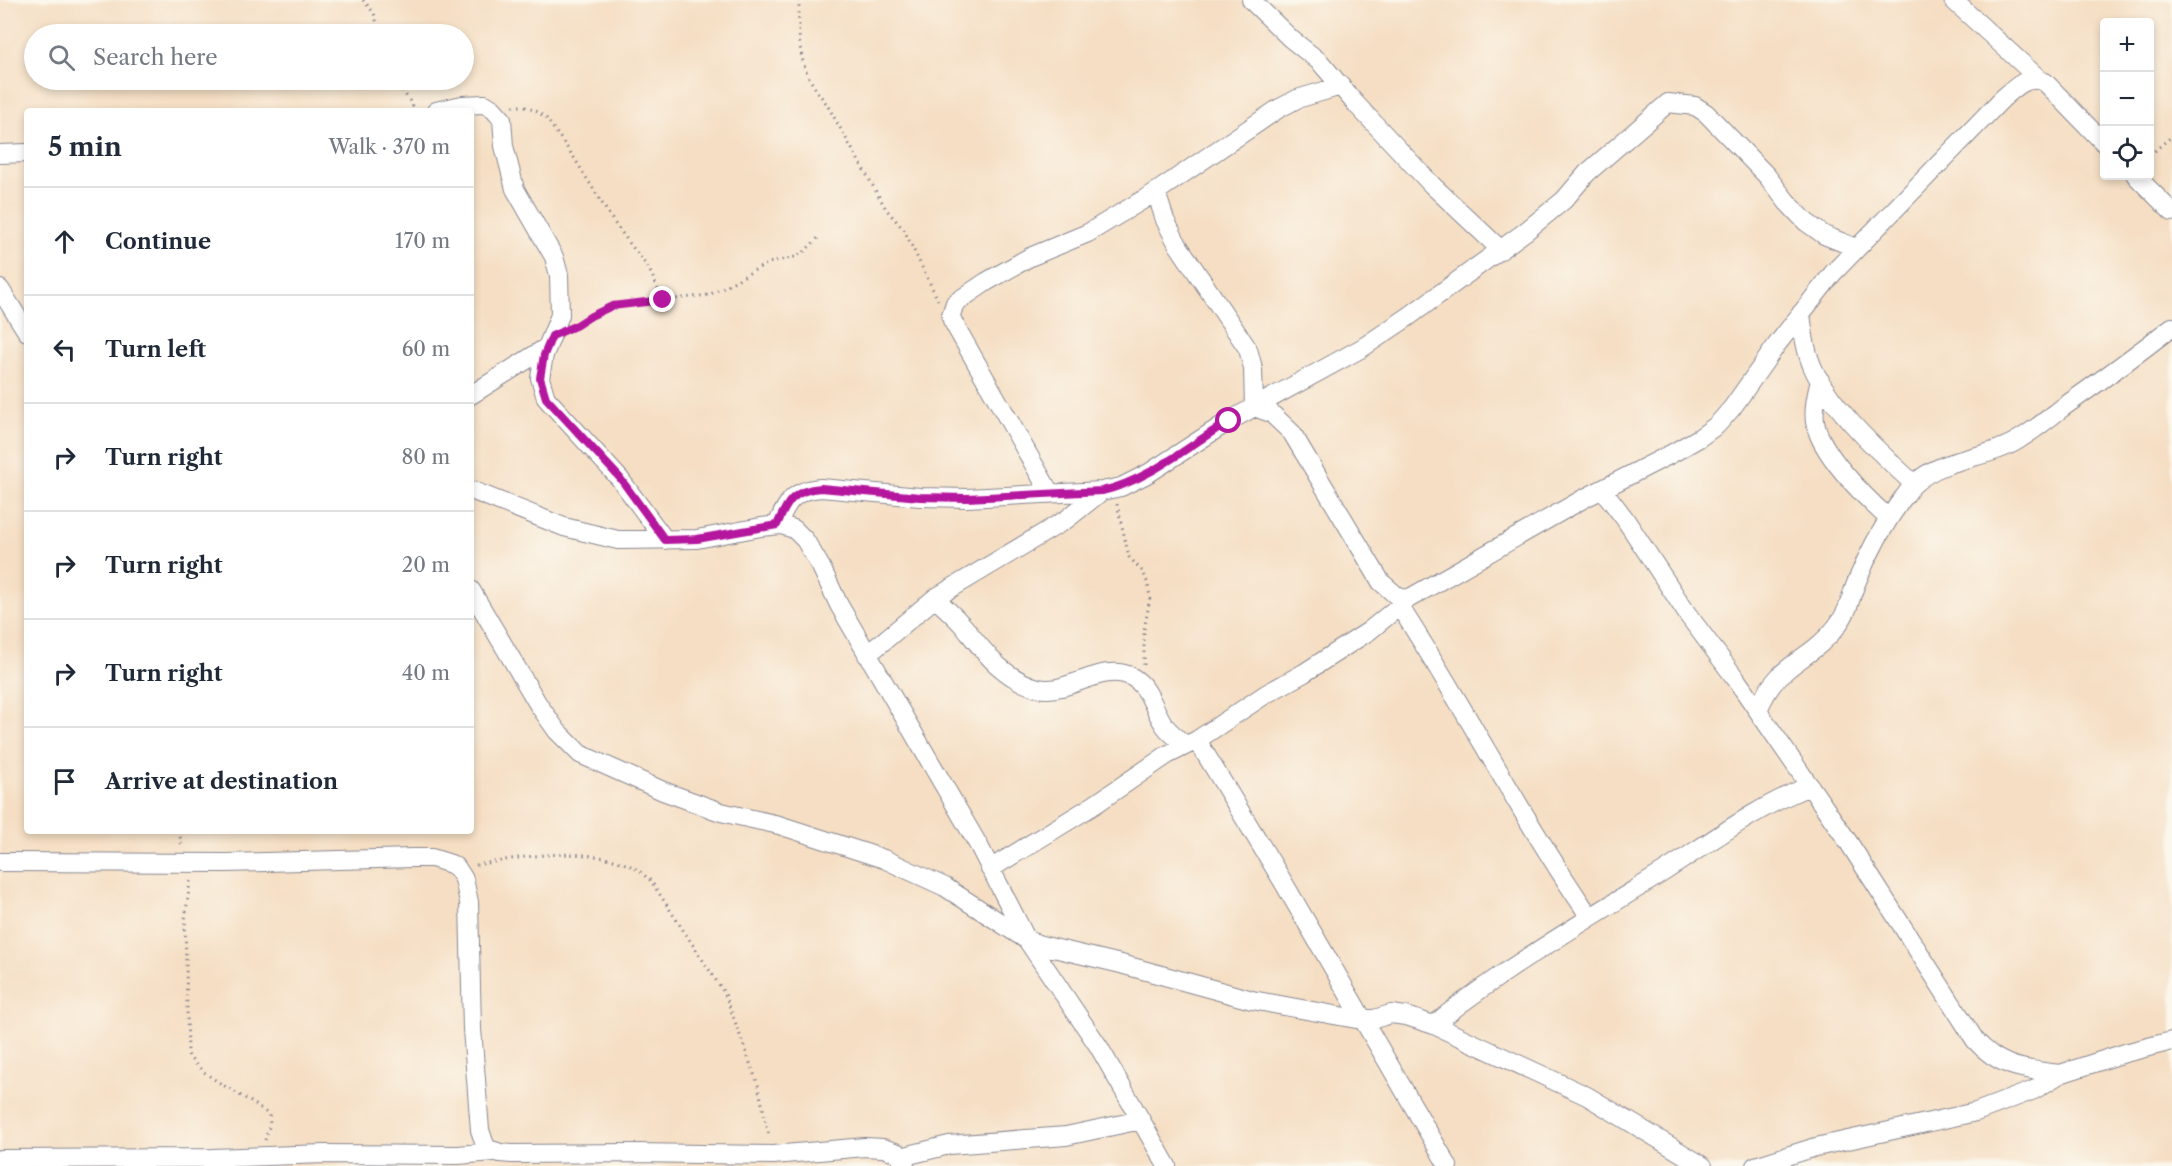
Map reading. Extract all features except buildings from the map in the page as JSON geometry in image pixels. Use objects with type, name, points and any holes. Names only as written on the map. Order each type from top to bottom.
[{"type":"street","points":[[1251,0],[1291,39],[1320,62],[1432,185],[1501,250]]},
{"type":"street","points":[[1953,0],[2038,78],[2054,89],[2100,139]]},
{"type":"street","points":[[990,869],[1094,805],[1141,771],[1304,673],[1369,631],[1404,603],[1671,454],[1717,425],[1732,408],[1801,313],[1856,248],[2002,99],[2020,84],[2038,78]]},
{"type":"street","points":[[1050,493],[952,321],[951,315],[955,303],[1012,266],[1088,233],[1156,192],[1278,109],[1297,99],[1341,86]]},
{"type":"street","points":[[867,655],[935,598],[1066,519],[1108,490],[1149,473],[1254,407],[1362,348],[1501,250],[1564,200],[1595,166],[1668,103],[1695,106],[1706,113],[1767,176],[1806,222],[1824,235],[1856,248]]},
{"type":"street","points":[[453,108],[485,104],[502,119],[504,146],[515,189],[554,257],[559,275],[560,315],[549,341],[540,378],[546,398],[620,478],[665,540]]},
{"type":"street","points":[[0,154],[24,153]]},
{"type":"street","points":[[2140,180],[2172,212]]},
{"type":"street","points":[[1156,192],[1178,245],[1248,349],[1253,368],[1254,407]]},
{"type":"street","points":[[0,289],[24,327]]},
{"type":"street","points":[[1801,313],[1804,339],[1813,367],[1826,391],[1879,452],[1914,484]]},
{"type":"street","points":[[1758,711],[1764,695],[1777,677],[1832,632],[1847,612],[1866,558],[1888,518],[1914,484],[1941,467],[1962,459],[1994,452],[2017,441],[2172,327]]},
{"type":"street","points":[[474,393],[549,341]]},
{"type":"street","points":[[1820,380],[1815,406],[1815,422],[1819,435],[1849,478],[1888,518]]},
{"type":"street","points":[[1254,407],[1271,414],[1292,433],[1381,582],[1404,603],[1547,853],[1590,917]]},
{"type":"street","points":[[777,525],[793,496],[808,489],[967,498],[1108,490]]},
{"type":"street","points":[[1603,490],[1625,519],[1688,615],[1736,679],[1810,786],[1975,1040],[1988,1054],[2004,1064],[2060,1074]]},
{"type":"street","points":[[474,491],[564,527],[618,540],[697,539],[777,525],[794,529],[805,540],[822,567],[839,605],[962,815],[1027,940],[1099,1047],[1167,1166]]},
{"type":"street","points":[[474,595],[538,704],[557,731],[580,754],[663,791],[721,812],[788,828],[884,859],[945,887],[1027,940],[1232,996],[1364,1020],[1393,1014],[1434,1025],[1587,1096],[1702,1166]]},
{"type":"street","points":[[935,598],[963,625],[991,660],[1023,682],[1040,688],[1055,688],[1106,674],[1123,673],[1134,678],[1144,688],[1166,727],[1191,743],[1364,1020],[1448,1166]]},
{"type":"street","points":[[1434,1025],[1456,1006],[1590,917],[1708,842],[1774,803],[1810,786]]},
{"type":"street","points":[[0,862],[198,863],[432,858],[457,868],[464,879],[469,902],[472,1029],[477,1110],[482,1138],[485,1145],[493,1152]]},
{"type":"street","points":[[1755,1166],[1816,1147],[1976,1112],[2018,1097],[2060,1074],[2172,1041]]},
{"type":"street","points":[[0,1159],[271,1157],[324,1154],[458,1155],[493,1152],[773,1155],[838,1149],[884,1148],[898,1153],[903,1162],[950,1145],[1066,1136],[1141,1120]]},
{"type":"path","points":[[363,0],[374,13],[377,24]]},
{"type":"path","points":[[799,0],[797,35],[805,71],[826,103],[886,209],[904,230],[941,304],[951,315]]},
{"type":"path","points":[[402,90],[414,108]]},
{"type":"path","points":[[493,109],[504,106],[523,106],[538,111],[546,118],[573,156],[613,221],[649,269],[663,300]]},
{"type":"path","points":[[2154,152],[2172,136]]},
{"type":"path","points":[[549,341],[612,306],[709,296],[768,263],[795,257],[804,252],[822,235]]},
{"type":"path","points":[[1108,490],[1128,556],[1143,572],[1148,585],[1149,608],[1143,642],[1144,688]]},
{"type":"path","points":[[457,868],[508,859],[583,854],[610,859],[635,868],[651,881],[725,994],[758,1085],[773,1155]]},
{"type":"path","points":[[198,863],[190,876],[186,910],[188,1054],[198,1068],[269,1115],[270,1124],[265,1138],[271,1157]]},
{"type":"route","points":[[663,300],[612,306],[552,336],[544,355],[540,378],[546,398],[620,478],[665,540],[697,539],[777,525],[793,496],[808,489],[967,498],[1102,491],[1121,487],[1149,473],[1229,421]]}]
